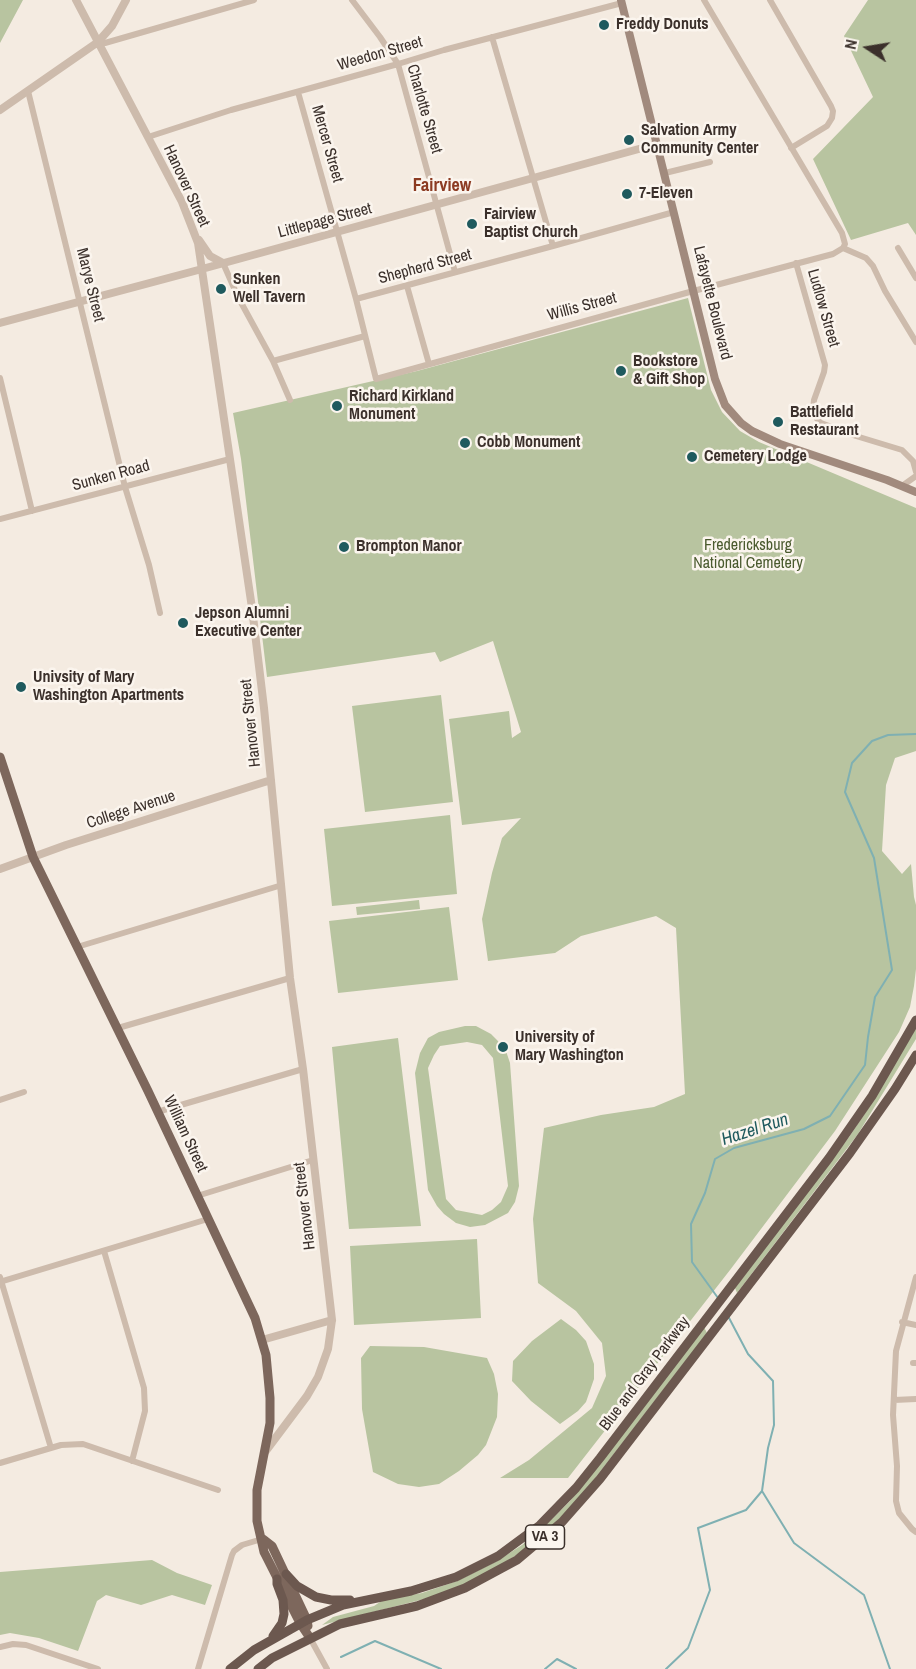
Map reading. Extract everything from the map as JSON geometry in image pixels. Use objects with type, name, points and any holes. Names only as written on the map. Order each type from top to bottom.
[{"type":"highway","name":"Blue and Gray Parkway","points":[[304,1621],[361,1600],[411,1591],[456,1577],[498,1556],[540,1525],[576,1488],[600,1458],[829,1158],[872,1096],[916,1020]]},
{"type":"highway","name":"Blue and Gray Parkway","points":[[310,1638],[340,1624],[442,1598],[518,1560],[547,1536],[580,1503],[740,1297],[850,1153],[916,1055]]},
{"type":"highway","points":[[269,1640],[277,1632],[284,1614],[283,1600],[277,1584],[281,1577],[316,1597],[331,1600],[361,1600]]},
{"type":"highway","name":"VA 3","points":[[231,1669],[269,1640],[304,1621]]},
{"type":"highway","name":"VA 3","points":[[258,1669],[272,1658],[310,1638]]},
{"type":"main road","name":"Lafayette Boulevard","points":[[621,1],[720,396],[729,410],[752,431],[780,444],[916,492]]},
{"type":"main road","name":"William Street","points":[[0,757],[33,857],[118,1028],[245,1297],[262,1340],[268,1373],[270,1423],[257,1490],[257,1521],[262,1539],[272,1546],[281,1577],[304,1621],[310,1638]]},
{"type":"street","name":"Hanover Street","points":[[76,0],[182,202],[198,243],[259,662],[290,978],[303,1069],[332,1320],[328,1349],[318,1377],[264,1454]]},
{"type":"street","points":[[0,110],[98,42],[112,26],[126,0]]},
{"type":"street","points":[[98,42],[105,44],[254,0]]},
{"type":"street","name":"Charlotte Street","points":[[352,0],[398,64],[455,272]]},
{"type":"street","points":[[704,0],[842,233],[845,244],[843,248],[866,258],[873,266],[885,291],[915,339]]},
{"type":"street","points":[[779,0],[771,2],[833,111],[827,126],[791,148]]},
{"type":"street","name":"Weedon Street","points":[[148,137],[231,110],[621,1]]},
{"type":"street","points":[[492,37],[553,246]]},
{"type":"street","name":"Marye Street","points":[[27,91],[125,487],[144,548],[160,613]]},
{"type":"street","name":"Mercer Street","points":[[298,92],[338,232],[376,379]]},
{"type":"street","name":"Littlepage Street","points":[[0,323],[657,144]]},
{"type":"street","points":[[665,173],[710,162]]},
{"type":"street","name":"Shepherd Street","points":[[356,299],[674,212]]},
{"type":"street","points":[[193,230],[210,256],[223,263],[238,297],[273,361],[290,400]]},
{"type":"street","name":"Willis Street","points":[[376,379],[833,254],[843,248]]},
{"type":"street","points":[[898,248],[916,278]]},
{"type":"street","name":"Ludlow Street","points":[[796,263],[825,365],[825,372],[814,400],[813,409],[817,419],[821,423],[856,436],[902,450],[913,460],[916,474]]},
{"type":"street","points":[[407,286],[429,364]]},
{"type":"street","points":[[273,361],[365,336]]},
{"type":"street","points":[[0,378],[32,511]]},
{"type":"street","name":"Sunken Road","points":[[0,519],[230,459]]},
{"type":"street","points":[[902,486],[916,474]]},
{"type":"street","name":"College Avenue","points":[[0,869],[66,845],[271,780]]},
{"type":"street","points":[[77,947],[282,885]]},
{"type":"street","points":[[118,1028],[290,978]]},
{"type":"street","points":[[157,1112],[303,1069]]},
{"type":"street","points":[[0,1100],[24,1092]]},
{"type":"street","points":[[197,1196],[313,1160]]},
{"type":"street","points":[[51,1448],[1,1280],[208,1219]]},
{"type":"street","points":[[104,1251],[144,1388],[145,1411],[132,1461]]},
{"type":"street","points":[[916,1277],[896,1351],[893,1415],[897,1466],[896,1500],[900,1513],[916,1532]]},
{"type":"street","points":[[262,1340],[332,1320]]},
{"type":"street","points":[[903,1322],[916,1325]]},
{"type":"street","points":[[894,1400],[916,1400]]},
{"type":"street","points":[[0,1463],[72,1443],[82,1444],[218,1490]]},
{"type":"street","points":[[198,1669],[232,1555],[242,1545],[262,1539]]},
{"type":"street","points":[[310,1638],[327,1669]]},
{"type":"street","points":[[0,1647],[21,1644],[98,1669]]},
{"type":"green space","points":[[0,0],[23,0],[0,43]]},
{"type":"green space","points":[[868,0],[916,0],[916,235],[908,223],[851,240],[813,159],[873,97],[844,36]]},
{"type":"green space","name":"Fredericksburg National Cemetery","points":[[688,298],[711,390],[722,412],[740,431],[759,442],[916,508],[916,751],[895,758],[886,785],[882,851],[902,874],[911,864],[916,905],[914,986],[910,1007],[899,1032],[835,1131],[568,1478],[500,1478],[529,1460],[592,1408],[606,1376],[602,1343],[576,1311],[538,1283],[533,1219],[544,1128],[601,1115],[654,1107],[685,1094],[676,928],[656,916],[581,936],[555,953],[488,961],[482,919],[492,873],[502,838],[521,818],[462,825],[449,719],[509,711],[512,738],[521,732],[493,641],[440,662],[435,652],[267,677],[241,459],[233,413],[417,371]]},
{"type":"green space","points":[[441,695],[453,802],[365,812],[352,706]]},
{"type":"green space","points":[[450,815],[457,894],[332,906],[324,829]]},
{"type":"green space","points":[[419,900],[420,909],[357,915],[356,907]]},
{"type":"green space","points":[[449,907],[458,980],[338,993],[329,921]]},
{"type":"green space","points":[[476,1026],[497,1040],[506,1051],[510,1063],[519,1186],[515,1202],[508,1213],[485,1225],[470,1227],[456,1223],[437,1206],[428,1190],[415,1073],[420,1053],[428,1038],[439,1032]],"holes":[[[467,1042],[482,1045],[493,1058],[508,1186],[501,1202],[482,1215],[456,1210],[446,1199],[428,1068],[440,1046]]]},
{"type":"green space","points":[[916,1028],[916,1039],[858,1134],[737,1293],[735,1288],[870,1106]]},
{"type":"green space","points":[[398,1038],[421,1226],[349,1229],[332,1047]]},
{"type":"green space","points":[[477,1239],[481,1318],[354,1325],[350,1246]]},
{"type":"green space","points":[[561,1319],[586,1341],[594,1364],[594,1379],[586,1402],[560,1424],[531,1401],[512,1381],[513,1361],[532,1341]]},
{"type":"green space","points":[[704,1327],[707,1333],[579,1499],[524,1550],[469,1582],[436,1596],[322,1625],[333,1617],[374,1606],[383,1600],[422,1593],[457,1581],[497,1561],[522,1545],[570,1501]]},
{"type":"green space","points":[[370,1346],[424,1347],[487,1358],[494,1374],[498,1394],[497,1417],[486,1445],[478,1455],[439,1484],[419,1487],[398,1484],[373,1472],[362,1409],[361,1358]]},
{"type":"green space","points":[[152,1560],[177,1573],[212,1585],[205,1605],[172,1595],[141,1605],[106,1595],[97,1601],[78,1651],[39,1638],[10,1633],[0,1635],[0,1572]]},
{"type":"waterway","name":"Hazel Run","points":[[718,1298],[692,1262],[691,1224],[705,1193],[715,1159],[734,1148],[804,1129],[830,1116],[865,1065],[875,997],[892,970],[874,858],[845,792],[852,763],[872,741],[888,735],[916,734]]},
{"type":"waterway","name":"Hazel Run","points":[[728,1316],[748,1354],[773,1381],[774,1425],[762,1491],[794,1543],[864,1595],[890,1669]]},
{"type":"waterway","points":[[666,1669],[688,1648],[710,1590],[698,1528],[746,1510],[762,1491]]},
{"type":"waterway","points":[[341,1657],[375,1641],[441,1669]]},
{"type":"waterway","points":[[545,1669],[557,1659],[576,1669]]},
{"type":"place","name":"Freddy Donuts","points":[[604,25]]},
{"type":"place","name":"Salvation Army Community Center","points":[[629,140]]},
{"type":"place","name":"7-Eleven","points":[[627,194]]},
{"type":"place","name":"Fairview Baptist Church","points":[[472,224]]},
{"type":"place","name":"Sunken Well Tavern","points":[[221,289]]},
{"type":"place","name":"Bookstore & Gift Shop","points":[[621,371]]},
{"type":"place","name":"Richard Kirkland Monument","points":[[337,406]]},
{"type":"place","name":"Battlefield Restaurant","points":[[778,422]]},
{"type":"place","name":"Cobb Monument","points":[[465,443]]},
{"type":"place","name":"Cemetery Lodge","points":[[692,457]]},
{"type":"place","name":"Brompton Manor","points":[[344,547]]},
{"type":"place","name":"Jepson Alumni Executive Center","points":[[183,623]]},
{"type":"place","name":"Univsity of Mary Washington Apartments","points":[[21,687]]},
{"type":"place","name":"University of Mary Washington","points":[[503,1047]]},
{"type":"district","name":"Fairview","points":[[442,186]]}]
